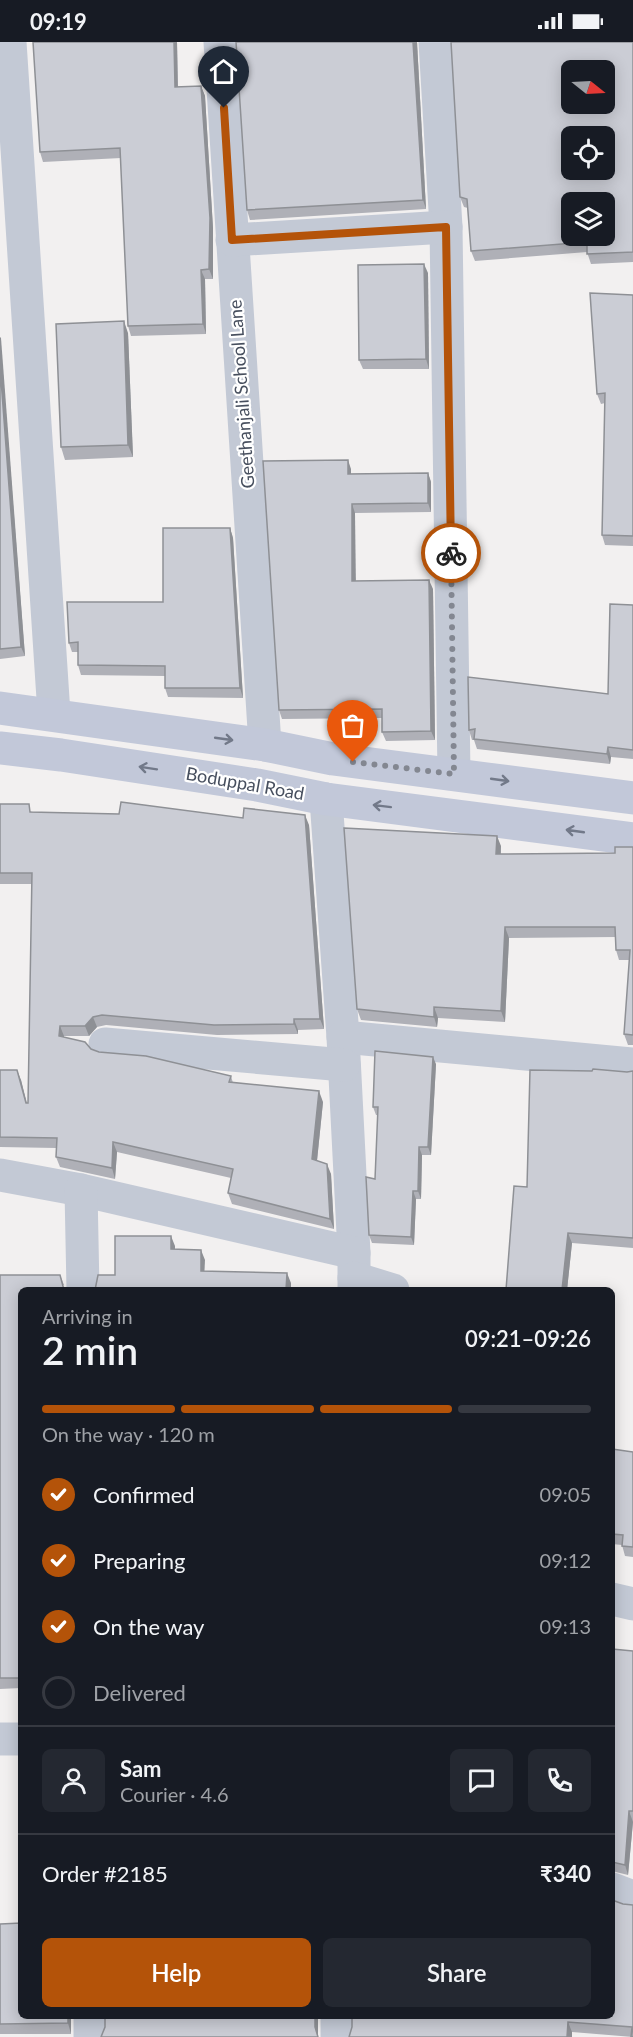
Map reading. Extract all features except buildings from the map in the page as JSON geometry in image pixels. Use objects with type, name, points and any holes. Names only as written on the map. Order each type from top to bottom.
[{"type":"street","points":[[10,42],[54,714]]},
{"type":"street","name":"Geethanjali School Lane","points":[[220,42],[265,745]]},
{"type":"street","points":[[435,42],[446,227],[454,774]]},
{"type":"street","points":[[232,240],[446,227]]},
{"type":"street","points":[[0,708],[265,745],[333,759],[633,798]]},
{"type":"street","name":"Boduppal Road","points":[[0,748],[257,785],[326,799],[633,839]]},
{"type":"street","points":[[326,799],[343,1051],[354,1273]]},
{"type":"street","points":[[105,1044],[343,1051],[633,1064]]},
{"type":"street","points":[[0,1175],[81,1190],[354,1273],[386,1287]]},
{"type":"street","points":[[81,1190],[83,1287]]},
{"type":"street","points":[[615,1600],[633,1604]]},
{"type":"street","points":[[0,1739],[18,1739]]},
{"type":"street","points":[[615,1890],[633,1897]]},
{"type":"street","points":[[90,2019],[90,2037]]},
{"type":"street","points":[[337,2019],[337,2037]]},
{"type":"way so far","points":[[353,762],[454,774],[451,553]]},
{"type":"route","points":[[224,108],[232,240],[446,227],[451,553]]}]
